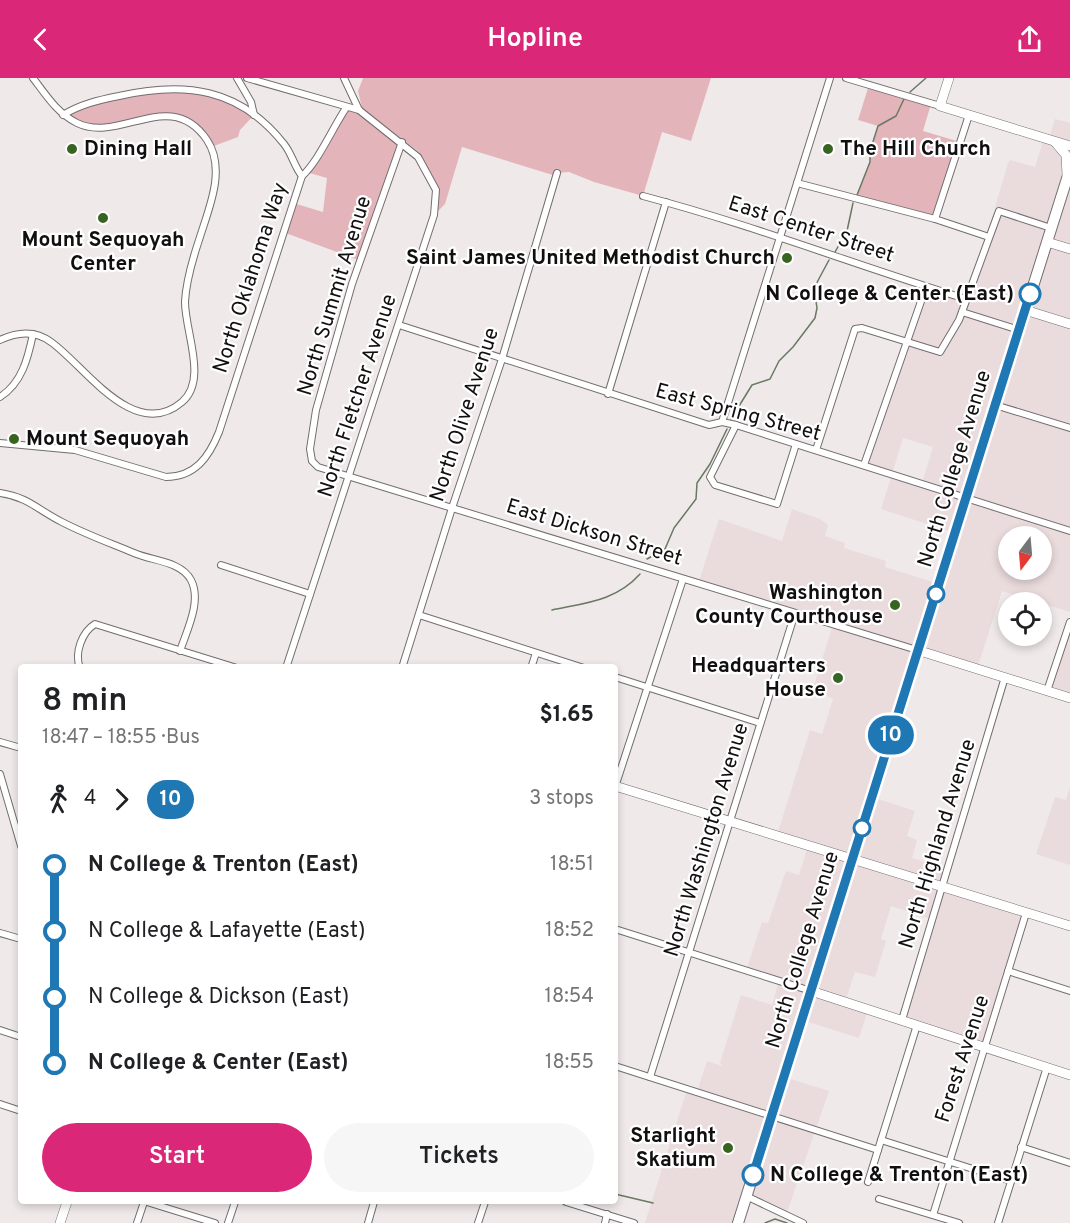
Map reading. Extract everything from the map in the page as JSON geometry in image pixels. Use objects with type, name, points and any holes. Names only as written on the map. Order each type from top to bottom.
[{"type":"main road","name":"North College Avenue","points":[[738,1223],[1068,173]]},
{"type":"street","points":[[0,340],[12,335],[33,334],[51,341],[93,383],[115,399],[133,408],[151,413],[174,408],[188,396],[195,378],[195,366],[186,324],[187,285],[215,186],[216,172],[213,152],[195,127],[179,118],[159,116],[102,128],[78,123],[63,115],[33,78]]},
{"type":"street","points":[[237,78],[251,102],[254,115]]},
{"type":"street","points":[[247,78],[358,110]]},
{"type":"street","points":[[344,78],[358,110]]},
{"type":"street","points":[[722,422],[830,78]]},
{"type":"street","points":[[846,78],[1070,146]]},
{"type":"street","points":[[940,106],[947,82]]},
{"type":"street","points":[[947,82],[947,102],[957,111]]},
{"type":"street","points":[[63,115],[87,103],[138,92],[180,87],[230,100],[254,115],[284,144],[302,176]]},
{"type":"street","name":"North Oklahoma Way","points":[[0,443],[75,450],[166,477],[179,477],[201,464],[219,432],[302,176],[312,164],[335,122],[346,108]]},
{"type":"street","name":"North Fletcher Avenue","points":[[287,664],[434,215],[436,190],[418,157],[402,142],[358,110]]},
{"type":"street","points":[[935,219],[969,115]]},
{"type":"street","points":[[1053,140],[1066,155],[1068,173]]},
{"type":"street","name":"North Summit Avenue","points":[[312,461],[310,448],[316,410],[352,284],[402,142]]},
{"type":"street","points":[[1068,173],[1070,164]]},
{"type":"street","name":"North Olive Avenue","points":[[403,664],[502,359],[557,173]]},
{"type":"street","points":[[796,183],[935,219],[988,237]]},
{"type":"street","name":"East Center Street","points":[[643,196],[780,236],[966,299]]},
{"type":"street","points":[[608,394],[666,202]]},
{"type":"street","points":[[816,450],[855,329],[862,328],[940,352],[962,312],[999,211],[1051,228]]},
{"type":"street","points":[[1047,242],[1070,249]]},
{"type":"street","points":[[864,465],[926,287]]},
{"type":"street","points":[[1025,310],[1070,324]]},
{"type":"street","points":[[962,312],[1018,330]]},
{"type":"street","name":"East Spring Street","points":[[399,325],[608,394],[709,425],[722,422],[736,425],[1070,531]]},
{"type":"street","points":[[0,397],[11,388],[22,371],[33,334]]},
{"type":"street","points":[[995,405],[1070,428]]},
{"type":"street","points":[[736,425],[710,477],[715,485],[777,504],[796,444]]},
{"type":"street","name":"East Dickson Street","points":[[312,461],[318,467],[349,478],[1070,698]]},
{"type":"street","points":[[0,493],[18,495],[59,521],[86,534],[150,560],[180,568],[190,577],[195,589],[195,602],[180,651]]},
{"type":"street","points":[[221,565],[310,594]]},
{"type":"street","points":[[618,777],[683,579]]},
{"type":"street","name":"North Washington Avenue","points":[[651,1077],[795,613]]},
{"type":"street","points":[[419,615],[571,664]]},
{"type":"street","points":[[1047,691],[1070,622]]},
{"type":"street","points":[[79,664],[77,653],[89,628],[95,624],[224,664]]},
{"type":"street","points":[[532,664],[536,653]]},
{"type":"street","name":"North Highland Avenue","points":[[902,1020],[1005,677]]},
{"type":"street","points":[[618,678],[760,723]]},
{"type":"street","points":[[0,742],[18,747]]},
{"type":"street","points":[[0,774],[18,836]]},
{"type":"street","points":[[618,787],[1070,926]]},
{"type":"street","name":"Forest Avenue","points":[[933,1215],[1026,913]]},
{"type":"street","points":[[618,930],[1070,1075]]},
{"type":"street","points":[[0,933],[18,938]]},
{"type":"street","points":[[1008,971],[1070,991]]},
{"type":"street","points":[[868,1182],[917,1025]]},
{"type":"street","points":[[0,1030],[18,1035]]},
{"type":"street","points":[[618,1067],[878,1150]]},
{"type":"street","points":[[998,1223],[1047,1067]]},
{"type":"street","points":[[0,1104],[18,1110]]},
{"type":"street","points":[[881,1140],[1011,1181]]},
{"type":"street","points":[[1021,1147],[1070,1163]]},
{"type":"street","points":[[746,1196],[803,1223]]},
{"type":"street","points":[[879,1198],[959,1223]]},
{"type":"street","points":[[60,1223],[66,1204]]},
{"type":"street","points":[[137,1223],[144,1204]]},
{"type":"street","points":[[152,1204],[215,1223]]},
{"type":"street","points":[[228,1223],[234,1204]]},
{"type":"street","points":[[368,1223],[373,1204]]},
{"type":"street","points":[[478,1223],[483,1204]]},
{"type":"street","points":[[573,1204],[634,1223]]},
{"type":"street","points":[[605,1223],[607,1214]]},
{"type":"shaded area","points":[[363,78],[711,78],[691,141],[662,132],[643,196],[569,172],[557,173],[556,176],[462,147],[445,204],[434,215],[437,184],[419,152],[362,108],[358,91]]},
{"type":"shaded area","points":[[869,85],[931,104],[923,131],[960,142],[935,219],[855,199],[870,162],[870,151],[878,126],[858,120]]},
{"type":"shaded area","points":[[138,92],[212,93],[254,115],[240,130],[238,137],[211,147],[195,129],[180,120],[150,119],[102,128],[84,125],[63,115],[78,106]]},
{"type":"shaded area","points":[[346,108],[359,110],[402,142],[361,261],[283,232],[293,203],[323,212],[327,178],[306,172]]},
{"type":"shaded area","points":[[1055,119],[1070,123],[1070,146],[1056,141],[1070,169],[1070,612],[1052,606],[1052,592],[1002,591],[998,592],[998,603],[977,669],[917,650],[872,797],[915,811],[907,836],[917,840],[912,858],[948,869],[943,888],[1026,913],[984,1047],[902,1020],[933,920],[891,906],[881,939],[886,941],[875,977],[855,972],[845,1002],[868,1010],[859,1038],[802,1020],[784,1077],[829,1091],[786,1215],[747,1197],[738,1223],[645,1223],[687,1089],[697,1092],[707,1061],[722,1066],[720,1063],[741,995],[772,1005],[779,981],[746,971],[762,922],[768,923],[786,871],[799,875],[808,846],[777,835],[810,730],[822,734],[833,699],[813,689],[833,624],[698,584],[719,519],[782,541],[792,509],[820,519],[828,525],[825,536],[845,543],[844,548],[886,561],[885,567],[939,584],[955,533],[881,509],[892,474],[864,465],[926,287],[966,299],[997,213],[995,207],[1008,163],[1010,160],[1035,167],[1044,138],[1049,139]],"holes":[[[903,438],[933,447],[922,483],[892,474]]]},
{"type":"shaded area","points":[[1070,622],[1070,698],[1047,691]]},
{"type":"shaded area","points":[[1070,787],[1070,865],[1036,854],[1055,797],[1066,800]]},
{"type":"waterway","points":[[910,92],[926,78]]},
{"type":"waterway","points":[[857,195],[870,162],[870,151],[878,126],[896,116],[904,99]]},
{"type":"waterway","points":[[835,252],[847,231],[853,203]]},
{"type":"waterway","points":[[731,419],[752,385],[770,379],[779,361],[815,318],[817,308],[814,288],[829,260]]},
{"type":"waterway","points":[[647,559],[665,549],[674,528],[696,499],[697,483],[710,464],[727,429]]},
{"type":"waterway","points":[[552,610],[599,600],[621,590],[640,574]]},
{"type":"waterway","points":[[618,1195],[653,1203]]},
{"type":"waterway","points":[[765,1223],[775,1219],[787,1223]]},
{"type":"bus line","name":"10","points":[[753,1175],[1030,294]]},
{"type":"place","name":"Dining Hall","points":[[72,149]]},
{"type":"place","name":"The Hill Church","points":[[828,149]]},
{"type":"place","name":"Mount Sequoyah Center","points":[[103,218]]},
{"type":"place","name":"Saint James United Methodist Church","points":[[787,258]]},
{"type":"place","name":"N College & Center (East)","points":[[1030,294]]},
{"type":"place","name":"Mount Sequoyah","points":[[14,439]]},
{"type":"place","name":"Washington County Courthouse","points":[[895,605]]},
{"type":"place","name":"Headquarters House","points":[[838,678]]},
{"type":"place","name":"Starlight Skatium","points":[[728,1148]]},
{"type":"place","name":"N College & Trenton (East)","points":[[753,1175]]}]
